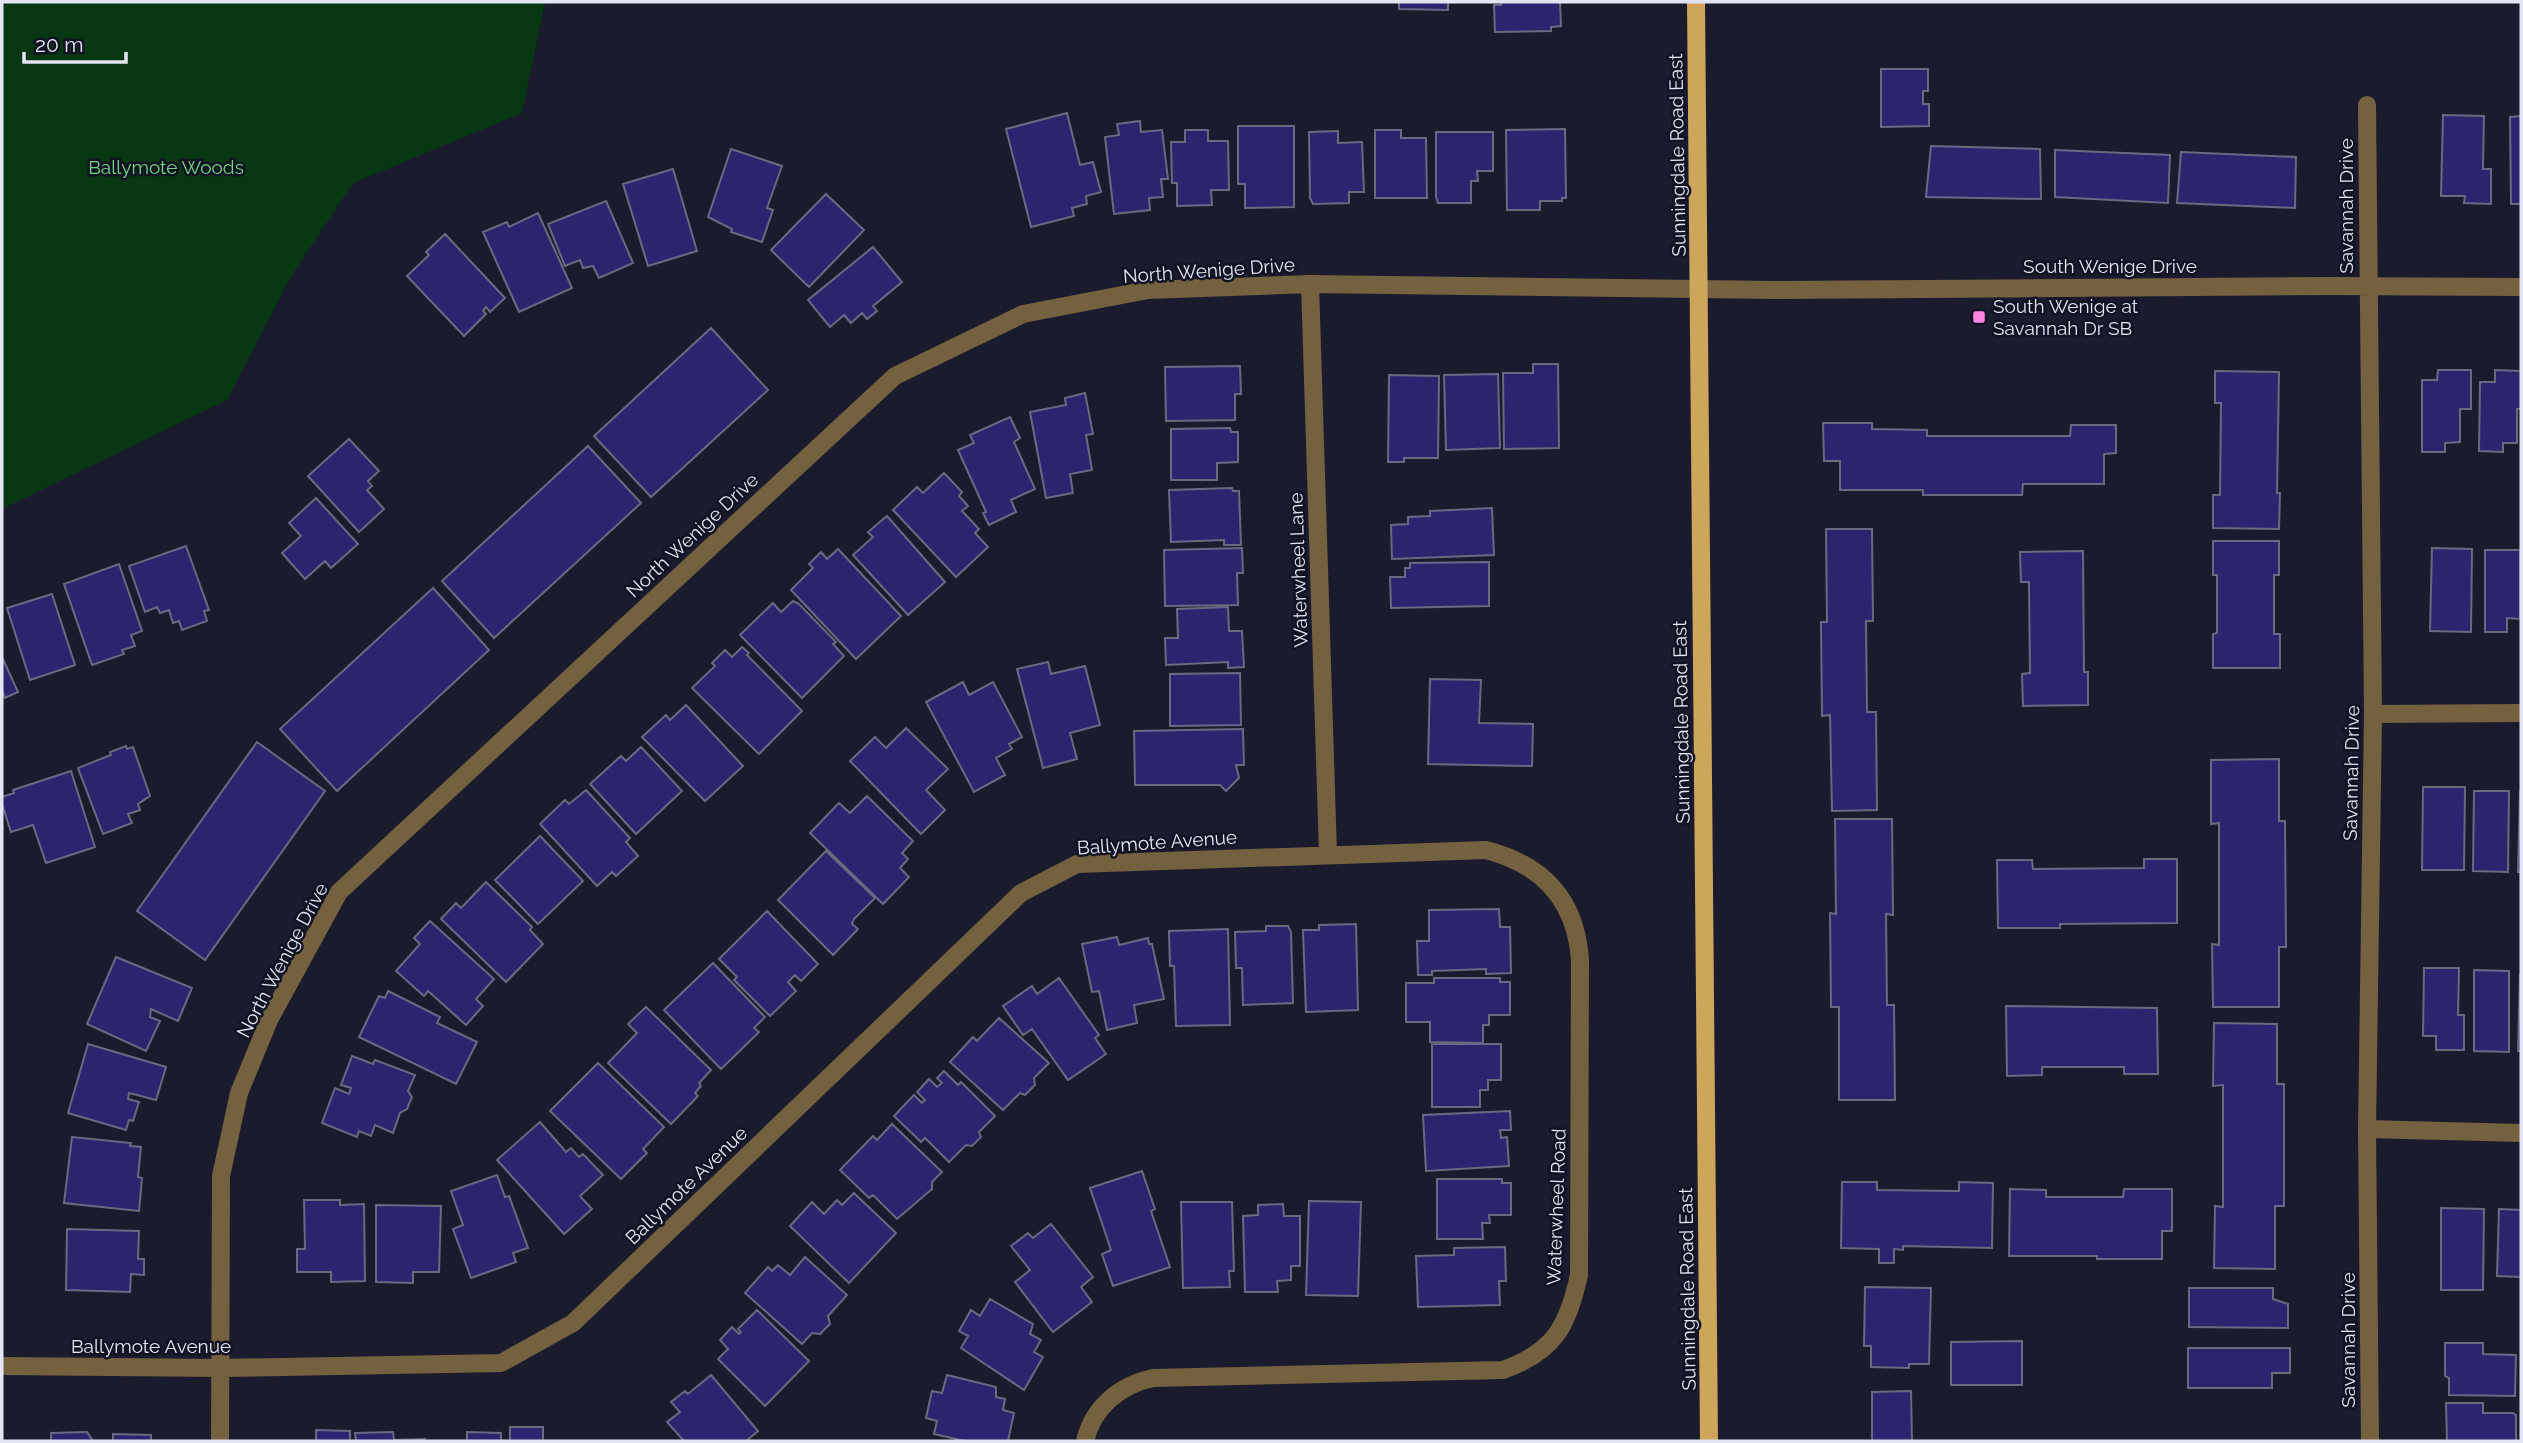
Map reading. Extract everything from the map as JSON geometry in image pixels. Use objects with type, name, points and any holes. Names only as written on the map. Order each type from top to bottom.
[{"type":"main road","name":"Sunningdale Road East","points":[[1696,2],[1709,1441]]},
{"type":"street","name":"Savannah Drive","points":[[2367,105],[2373,714],[2367,1129],[2370,1441]]},
{"type":"street","name":"North Wenige Drive","points":[[220,1441],[221,1176],[239,1093],[269,1020],[339,892],[895,376],[1023,314],[1148,290],[1310,284],[1698,289]]},
{"type":"street","name":"Waterwheel Lane","points":[[1310,284],[1328,854]]},
{"type":"street","name":"South Wenige Drive","points":[[1698,289],[2521,287]]},
{"type":"street","points":[[2373,714],[2521,713]]},
{"type":"street","name":"Waterwheel Road","points":[[1085,1441],[1090,1424],[1106,1402],[1127,1386],[1140,1381],[1166,1377],[1503,1370],[1523,1363],[1541,1352],[1567,1321],[1579,1275],[1580,960],[1579,943],[1568,910],[1559,895],[1534,870],[1519,861],[1486,850],[1328,854]]},
{"type":"street","name":"Ballymote Avenue","points":[[2,1366],[221,1368],[501,1363],[573,1322],[1021,893],[1077,864],[1328,854]]},
{"type":"street","points":[[2367,1129],[2521,1133]]},
{"type":"green space","name":"Ballymote Woods","points":[[2,2],[545,2],[522,113],[353,183],[293,273],[227,400],[2,509]]},
{"type":"building","points":[[1399,2],[1448,2],[1448,10],[1399,9]]},
{"type":"building","points":[[1501,2],[1560,2],[1561,26],[1551,27],[1551,31],[1495,32],[1494,5],[1501,5]]},
{"type":"building","points":[[1881,69],[1928,69],[1928,91],[1923,91],[1923,104],[1929,104],[1929,126],[1881,127]]},
{"type":"building","points":[[1067,113],[1080,165],[1093,162],[1101,192],[1086,196],[1087,204],[1072,208],[1074,216],[1031,227],[1006,129]]},
{"type":"building","points":[[2443,115],[2484,116],[2483,169],[2491,169],[2491,204],[2464,203],[2465,196],[2441,196]]},
{"type":"building","points":[[2521,116],[2521,204],[2511,204],[2510,117]]},
{"type":"building","points":[[1140,121],[1141,132],[1162,130],[1168,179],[1161,179],[1163,197],[1149,198],[1150,210],[1114,214],[1105,137],[1119,135],[1117,124]]},
{"type":"building","points":[[1238,126],[1294,126],[1294,207],[1245,208],[1245,184],[1238,184]]},
{"type":"building","points":[[1565,129],[1566,198],[1562,198],[1562,201],[1540,201],[1540,210],[1507,210],[1506,130]]},
{"type":"building","points":[[1185,130],[1208,130],[1208,141],[1228,141],[1229,190],[1211,190],[1212,205],[1177,206],[1177,183],[1172,183],[1171,142],[1185,142]]},
{"type":"building","points":[[1375,130],[1401,130],[1401,138],[1426,138],[1427,198],[1375,198]]},
{"type":"building","points":[[1338,131],[1338,143],[1362,142],[1364,192],[1349,192],[1349,203],[1313,204],[1310,198],[1309,132]]},
{"type":"building","points":[[1436,132],[1493,132],[1493,171],[1477,171],[1478,181],[1471,181],[1471,203],[1438,203]]},
{"type":"building","points":[[1931,146],[2040,149],[2041,199],[1926,197]]},
{"type":"building","points":[[731,149],[782,166],[767,208],[773,210],[762,242],[731,232],[732,229],[708,217]]},
{"type":"building","points":[[2055,150],[2170,155],[2168,203],[2055,197]]},
{"type":"building","points":[[2181,152],[2296,157],[2295,208],[2177,203]]},
{"type":"building","points":[[673,169],[697,251],[648,266],[623,184]]},
{"type":"building","points":[[826,194],[864,230],[809,287],[771,250]]},
{"type":"building","points":[[606,201],[633,263],[599,278],[593,266],[583,268],[580,260],[565,266],[548,224]]},
{"type":"building","points":[[538,213],[572,288],[519,312],[483,232],[507,222],[509,227]]},
{"type":"building","points":[[445,234],[505,298],[490,312],[486,307],[483,311],[486,314],[464,336],[407,276],[429,255],[426,252]]},
{"type":"building","points":[[873,247],[902,282],[873,306],[877,311],[867,319],[862,313],[851,323],[844,315],[830,327],[808,300]]},
{"type":"building","points":[[711,328],[768,390],[651,497],[594,436]]},
{"type":"building","points":[[1533,364],[1558,364],[1559,448],[1504,449],[1503,373],[1533,373]]},
{"type":"building","points":[[1240,366],[1241,394],[1235,394],[1235,420],[1166,421],[1165,367]]},
{"type":"building","points":[[2438,370],[2471,370],[2471,409],[2460,409],[2460,442],[2445,443],[2445,452],[2422,452],[2422,380],[2437,380]]},
{"type":"building","points":[[2495,370],[2521,371],[2521,409],[2517,409],[2517,443],[2503,443],[2503,452],[2479,451],[2480,382],[2495,382]]},
{"type":"building","points":[[2215,371],[2279,372],[2279,529],[2213,528],[2213,495],[2220,495],[2221,403],[2215,403]]},
{"type":"building","points":[[1498,374],[1500,448],[1446,450],[1444,375]]},
{"type":"building","points":[[1389,375],[1439,376],[1438,458],[1404,458],[1404,462],[1388,462]]},
{"type":"building","points":[[1085,393],[1093,434],[1086,435],[1092,470],[1070,474],[1073,493],[1046,498],[1030,412],[1066,405],[1065,398]]},
{"type":"building","points":[[1010,417],[1020,438],[1014,442],[1035,489],[1011,500],[1016,512],[989,525],[983,513],[986,512],[958,450],[974,443],[970,435]]},
{"type":"building","points":[[1823,423],[1872,423],[1872,429],[1927,430],[1927,436],[2070,436],[2071,425],[2116,425],[2116,453],[2104,454],[2104,484],[2023,484],[2022,495],[1923,495],[1923,490],[1840,490],[1840,461],[1824,461]]},
{"type":"building","points":[[1230,428],[1231,432],[1238,432],[1238,462],[1217,463],[1217,480],[1171,480],[1171,429]]},
{"type":"building","points":[[349,439],[379,471],[368,481],[372,486],[367,490],[384,509],[359,532],[308,476]]},
{"type":"building","points":[[588,446],[641,503],[494,638],[442,581]]},
{"type":"building","points":[[944,473],[962,492],[959,496],[968,506],[962,511],[979,529],[975,533],[988,547],[956,577],[893,510],[917,487],[923,493]]},
{"type":"building","points":[[1232,488],[1233,491],[1239,491],[1241,545],[1224,545],[1224,540],[1171,542],[1169,490]]},
{"type":"building","points":[[316,498],[358,544],[331,568],[325,561],[305,579],[282,553],[301,536],[289,523]]},
{"type":"building","points":[[1492,508],[1494,555],[1392,559],[1391,525],[1408,524],[1408,517],[1430,516],[1430,511]]},
{"type":"building","points":[[887,516],[945,582],[908,615],[853,555],[873,537],[868,532]]},
{"type":"building","points":[[1826,529],[1872,529],[1873,621],[1866,621],[1867,712],[1876,712],[1877,810],[1832,811],[1830,715],[1822,716],[1821,622],[1827,622]]},
{"type":"building","points":[[2213,541],[2279,541],[2279,575],[2274,575],[2274,634],[2280,634],[2280,668],[2213,668],[2213,634],[2217,633],[2217,575],[2213,575]]},
{"type":"building","points":[[186,546],[209,610],[204,611],[207,621],[182,630],[179,621],[173,623],[169,610],[160,613],[157,607],[145,612],[129,566]]},
{"type":"building","points":[[1242,548],[1243,573],[1237,573],[1238,605],[1165,606],[1164,550]]},
{"type":"building","points":[[2432,548],[2472,549],[2471,632],[2430,631]]},
{"type":"building","points":[[838,549],[901,616],[856,659],[791,590],[813,568],[809,564],[821,552],[827,559]]},
{"type":"building","points":[[2485,550],[2520,550],[2520,619],[2507,618],[2507,632],[2485,632]]},
{"type":"building","points":[[2083,551],[2084,672],[2088,672],[2088,705],[2023,706],[2022,674],[2030,673],[2029,582],[2021,582],[2020,552]]},
{"type":"building","points":[[1489,562],[1489,606],[1391,608],[1390,577],[1405,577],[1405,568],[1410,568],[1410,563]]},
{"type":"building","points":[[119,564],[142,631],[131,635],[135,646],[122,650],[124,654],[92,665],[64,584]]},
{"type":"building","points":[[433,588],[489,650],[337,791],[280,729]]},
{"type":"building","points":[[52,594],[75,665],[30,680],[7,608]]},
{"type":"building","points":[[793,601],[836,642],[833,644],[844,656],[802,698],[740,635],[773,603],[781,612]]},
{"type":"building","points":[[1228,607],[1229,631],[1242,631],[1244,667],[1228,668],[1228,662],[1166,665],[1165,638],[1178,638],[1177,609]]},
{"type":"building","points":[[742,647],[802,711],[759,754],[692,688],[715,666],[712,663],[725,650],[732,657]]},
{"type":"building","points":[[2,657],[18,692],[5,698],[2,690]]},
{"type":"building","points":[[1048,662],[1051,674],[1085,666],[1100,725],[1070,733],[1077,759],[1043,768],[1017,669]]},
{"type":"building","points":[[1240,673],[1241,725],[1170,726],[1170,674]]},
{"type":"building","points":[[1430,679],[1481,680],[1479,723],[1533,724],[1532,766],[1428,764]]},
{"type":"building","points":[[963,682],[969,695],[993,682],[1022,737],[1009,744],[1012,749],[996,758],[1005,775],[974,792],[926,702]]},
{"type":"building","points":[[686,705],[743,766],[705,801],[642,737],[666,715],[670,720]]},
{"type":"building","points":[[906,728],[948,769],[926,790],[945,810],[921,834],[850,761],[875,737],[886,748]]},
{"type":"building","points":[[1243,729],[1244,765],[1236,765],[1239,778],[1226,791],[1220,785],[1135,785],[1134,731]]},
{"type":"building","points":[[257,742],[325,791],[205,960],[137,911]]},
{"type":"building","points":[[126,746],[127,749],[133,747],[150,796],[138,804],[140,810],[128,814],[132,823],[103,834],[78,768]]},
{"type":"building","points":[[641,747],[682,791],[636,834],[590,784],[621,756],[626,761]]},
{"type":"building","points":[[2279,759],[2279,821],[2285,821],[2286,947],[2279,947],[2279,1007],[2213,1007],[2212,944],[2219,945],[2219,823],[2211,824],[2211,760]]},
{"type":"building","points":[[71,771],[95,847],[46,863],[33,825],[11,832],[2,797],[14,793],[13,790]]},
{"type":"building","points":[[2423,787],[2465,787],[2464,870],[2422,870]]},
{"type":"building","points":[[586,790],[630,838],[626,842],[638,856],[616,876],[612,872],[597,886],[540,824],[565,800],[569,804]]},
{"type":"building","points":[[2474,791],[2509,791],[2508,872],[2473,871]]},
{"type":"building","points":[[2520,792],[2521,872],[2518,872]]},
{"type":"building","points":[[867,796],[913,841],[902,853],[908,859],[900,868],[909,877],[883,904],[810,833],[839,803],[850,813]]},
{"type":"building","points":[[1835,819],[1892,819],[1893,915],[1886,914],[1887,1005],[1894,1005],[1895,1100],[1839,1100],[1839,1007],[1831,1007],[1830,913],[1836,914]]},
{"type":"building","points":[[540,836],[583,881],[538,924],[495,880]]},
{"type":"building","points":[[826,851],[875,898],[854,919],[852,924],[858,929],[833,955],[778,900]]},
{"type":"building","points":[[2144,859],[2177,859],[2177,923],[2060,924],[2060,928],[1998,928],[1997,860],[2032,860],[2033,869],[2144,868]]},
{"type":"building","points":[[486,882],[532,927],[530,930],[543,944],[506,982],[441,919],[456,903],[461,908]]},
{"type":"building","points":[[1499,909],[1500,927],[1510,927],[1511,973],[1486,974],[1486,969],[1432,971],[1432,975],[1418,975],[1417,941],[1429,941],[1429,910]]},
{"type":"building","points":[[767,911],[818,964],[801,981],[795,975],[788,982],[796,991],[770,1016],[734,980],[737,977],[719,959]]},
{"type":"building","points":[[430,921],[494,979],[476,999],[483,1006],[466,1025],[428,991],[424,996],[396,971],[420,944],[414,938]]},
{"type":"building","points":[[1356,924],[1358,1010],[1306,1012],[1303,930],[1319,930],[1319,925]]},
{"type":"building","points":[[1266,926],[1288,926],[1291,932],[1293,1003],[1243,1005],[1242,968],[1236,968],[1235,932],[1266,931]]},
{"type":"building","points":[[1228,929],[1230,1025],[1176,1026],[1174,966],[1170,966],[1169,931]]},
{"type":"building","points":[[1117,937],[1119,945],[1148,938],[1149,944],[1152,944],[1164,999],[1134,1005],[1137,1023],[1107,1030],[1099,991],[1092,992],[1082,944]]},
{"type":"building","points":[[116,957],[192,988],[178,1021],[151,1009],[150,1017],[160,1021],[146,1051],[87,1024]]},
{"type":"building","points":[[713,963],[765,1017],[754,1028],[759,1032],[721,1069],[664,1010]]},
{"type":"building","points":[[2424,968],[2459,968],[2458,1015],[2464,1015],[2464,1050],[2436,1050],[2436,1036],[2423,1036]]},
{"type":"building","points":[[2474,970],[2509,971],[2509,1052],[2474,1051]]},
{"type":"building","points":[[2520,975],[2521,1051],[2518,1051]]},
{"type":"building","points":[[1059,978],[1099,1035],[1095,1038],[1106,1054],[1068,1080],[1032,1029],[1023,1035],[1003,1006],[1032,986],[1037,994]]},
{"type":"building","points":[[1434,978],[1500,978],[1500,982],[1510,982],[1510,1015],[1489,1015],[1489,1025],[1483,1025],[1483,1043],[1430,1042],[1430,1022],[1406,1022],[1406,983],[1434,983]]},
{"type":"building","points":[[388,991],[440,1017],[437,1023],[477,1042],[456,1084],[359,1037],[379,996],[385,998]]},
{"type":"building","points":[[2006,1006],[2157,1008],[2158,1074],[2124,1074],[2124,1067],[2042,1067],[2042,1075],[2007,1076]]},
{"type":"building","points":[[646,1007],[711,1070],[699,1083],[701,1086],[695,1093],[698,1096],[671,1124],[608,1063],[637,1033],[628,1024]]},
{"type":"building","points":[[999,1018],[1049,1063],[1034,1078],[1035,1085],[1025,1095],[1020,1093],[1003,1110],[950,1062],[973,1037],[977,1041]]},
{"type":"building","points":[[2214,1023],[2277,1024],[2277,1084],[2284,1084],[2284,1206],[2275,1206],[2275,1269],[2214,1268],[2215,1206],[2223,1207],[2223,1085],[2213,1086]]},
{"type":"building","points":[[88,1044],[166,1067],[156,1100],[129,1093],[128,1099],[139,1102],[133,1121],[129,1120],[126,1130],[68,1113]]},
{"type":"building","points":[[1432,1044],[1501,1044],[1501,1080],[1488,1080],[1488,1090],[1480,1090],[1480,1107],[1432,1107]]},
{"type":"building","points":[[352,1056],[373,1064],[375,1060],[415,1075],[408,1091],[412,1097],[407,1109],[400,1113],[393,1133],[375,1125],[371,1136],[359,1131],[357,1137],[322,1123],[335,1088],[349,1094],[351,1088],[341,1085]]},
{"type":"building","points":[[598,1063],[664,1127],[643,1149],[647,1153],[621,1179],[550,1111]]},
{"type":"building","points":[[944,1071],[958,1085],[961,1082],[995,1116],[979,1132],[981,1137],[972,1146],[966,1145],[949,1162],[925,1138],[921,1142],[894,1116],[914,1095],[922,1103],[925,1100],[917,1092],[929,1079],[937,1087],[942,1083],[937,1078]]},
{"type":"building","points":[[1510,1111],[1511,1130],[1500,1130],[1501,1138],[1507,1137],[1509,1166],[1426,1171],[1423,1115]]},
{"type":"building","points":[[540,1122],[566,1152],[571,1148],[579,1157],[583,1154],[603,1175],[580,1196],[592,1209],[564,1234],[497,1160]]},
{"type":"building","points":[[892,1124],[942,1172],[932,1182],[932,1189],[897,1219],[873,1195],[869,1198],[840,1170],[873,1136],[877,1140]]},
{"type":"building","points":[[72,1137],[131,1143],[130,1146],[141,1147],[139,1211],[64,1203]]},
{"type":"building","points":[[1142,1171],[1155,1209],[1151,1211],[1170,1267],[1113,1286],[1102,1254],[1111,1250],[1090,1188]]},
{"type":"building","points":[[497,1175],[505,1197],[509,1196],[528,1248],[513,1253],[516,1262],[471,1278],[453,1229],[463,1225],[451,1191]]},
{"type":"building","points":[[1437,1179],[1502,1179],[1502,1183],[1511,1183],[1511,1215],[1489,1215],[1490,1223],[1482,1223],[1483,1239],[1437,1239]]},
{"type":"building","points":[[1842,1182],[1877,1182],[1877,1190],[1959,1191],[1959,1182],[1993,1183],[1992,1248],[1903,1246],[1903,1250],[1894,1249],[1894,1263],[1879,1263],[1879,1249],[1841,1248]]},
{"type":"building","points":[[2010,1189],[2046,1190],[2046,1197],[2123,1197],[2124,1189],[2172,1189],[2172,1231],[2162,1231],[2162,1259],[2009,1256]]},
{"type":"building","points":[[854,1193],[896,1233],[849,1283],[790,1226],[812,1202],[824,1214],[837,1200],[842,1205]]},
{"type":"building","points":[[304,1200],[340,1200],[340,1205],[364,1204],[365,1281],[331,1282],[331,1272],[297,1272],[297,1249],[305,1249]]},
{"type":"building","points":[[1309,1201],[1361,1202],[1358,1296],[1306,1295]]},
{"type":"building","points":[[1181,1202],[1232,1202],[1234,1271],[1229,1271],[1230,1287],[1183,1288]]},
{"type":"building","points":[[1283,1204],[1284,1216],[1300,1216],[1300,1266],[1291,1266],[1291,1280],[1277,1281],[1278,1292],[1245,1292],[1243,1216],[1258,1215],[1258,1205]]},
{"type":"building","points":[[376,1205],[441,1206],[439,1272],[413,1272],[413,1283],[376,1282]]},
{"type":"building","points":[[2441,1208],[2484,1209],[2483,1290],[2441,1290]]},
{"type":"building","points":[[2499,1209],[2521,1210],[2521,1277],[2497,1276]]},
{"type":"building","points":[[1051,1224],[1093,1277],[1081,1287],[1092,1302],[1053,1332],[1015,1282],[1030,1270],[1011,1246],[1028,1233],[1033,1238]]},
{"type":"building","points":[[67,1229],[139,1231],[138,1259],[144,1259],[144,1275],[131,1274],[130,1292],[66,1290]]},
{"type":"building","points":[[1505,1247],[1506,1281],[1499,1281],[1500,1305],[1418,1307],[1416,1256],[1454,1255],[1454,1248]]},
{"type":"building","points":[[805,1257],[847,1295],[828,1316],[830,1324],[820,1334],[812,1333],[802,1344],[745,1293],[768,1267],[772,1271],[778,1265],[790,1275]]},
{"type":"building","points":[[1865,1287],[1931,1288],[1929,1364],[1909,1364],[1909,1368],[1871,1367],[1871,1346],[1864,1346]]},
{"type":"building","points":[[2189,1288],[2273,1288],[2273,1299],[2288,1304],[2288,1328],[2189,1327]]},
{"type":"building","points":[[990,1299],[1033,1324],[1030,1334],[1041,1340],[1034,1352],[1043,1357],[1024,1390],[961,1348],[968,1336],[959,1331],[971,1310],[980,1316]]},
{"type":"building","points":[[757,1310],[809,1361],[765,1406],[718,1359],[728,1349],[720,1340],[732,1327],[739,1334],[741,1332],[738,1329]]},
{"type":"building","points":[[2022,1341],[2022,1385],[1951,1385],[1951,1342]]},
{"type":"building","points":[[2445,1343],[2483,1343],[2483,1354],[2516,1355],[2515,1396],[2449,1395],[2449,1378],[2445,1376]]},
{"type":"building","points":[[2188,1348],[2290,1348],[2290,1373],[2272,1373],[2272,1388],[2188,1388]]},
{"type":"building","points":[[711,1375],[758,1431],[746,1441],[684,1441],[667,1422],[680,1412],[671,1402],[685,1391],[688,1394]]},
{"type":"building","points":[[947,1375],[996,1387],[996,1397],[1005,1399],[1003,1410],[1014,1413],[1008,1441],[965,1441],[934,1434],[937,1421],[926,1418],[932,1391],[942,1393]]},
{"type":"building","points":[[1911,1391],[1912,1441],[1872,1441],[1872,1392]]},
{"type":"building","points":[[2446,1403],[2483,1403],[2483,1413],[2513,1413],[2516,1415],[2516,1441],[2447,1441]]},
{"type":"building","points":[[510,1427],[543,1427],[543,1441],[510,1441]]},
{"type":"building","points":[[316,1430],[350,1431],[350,1441],[316,1441]]},
{"type":"building","points":[[87,1432],[93,1441],[51,1441],[51,1433]]},
{"type":"building","points":[[393,1432],[394,1440],[425,1441],[356,1441],[355,1433]]},
{"type":"building","points":[[467,1432],[501,1433],[501,1441],[467,1441]]},
{"type":"building","points":[[113,1434],[151,1435],[151,1441],[113,1441]]},
{"type":"place","name":"South Wenige at Savannah Dr SB","points":[[1979,317]]}]
